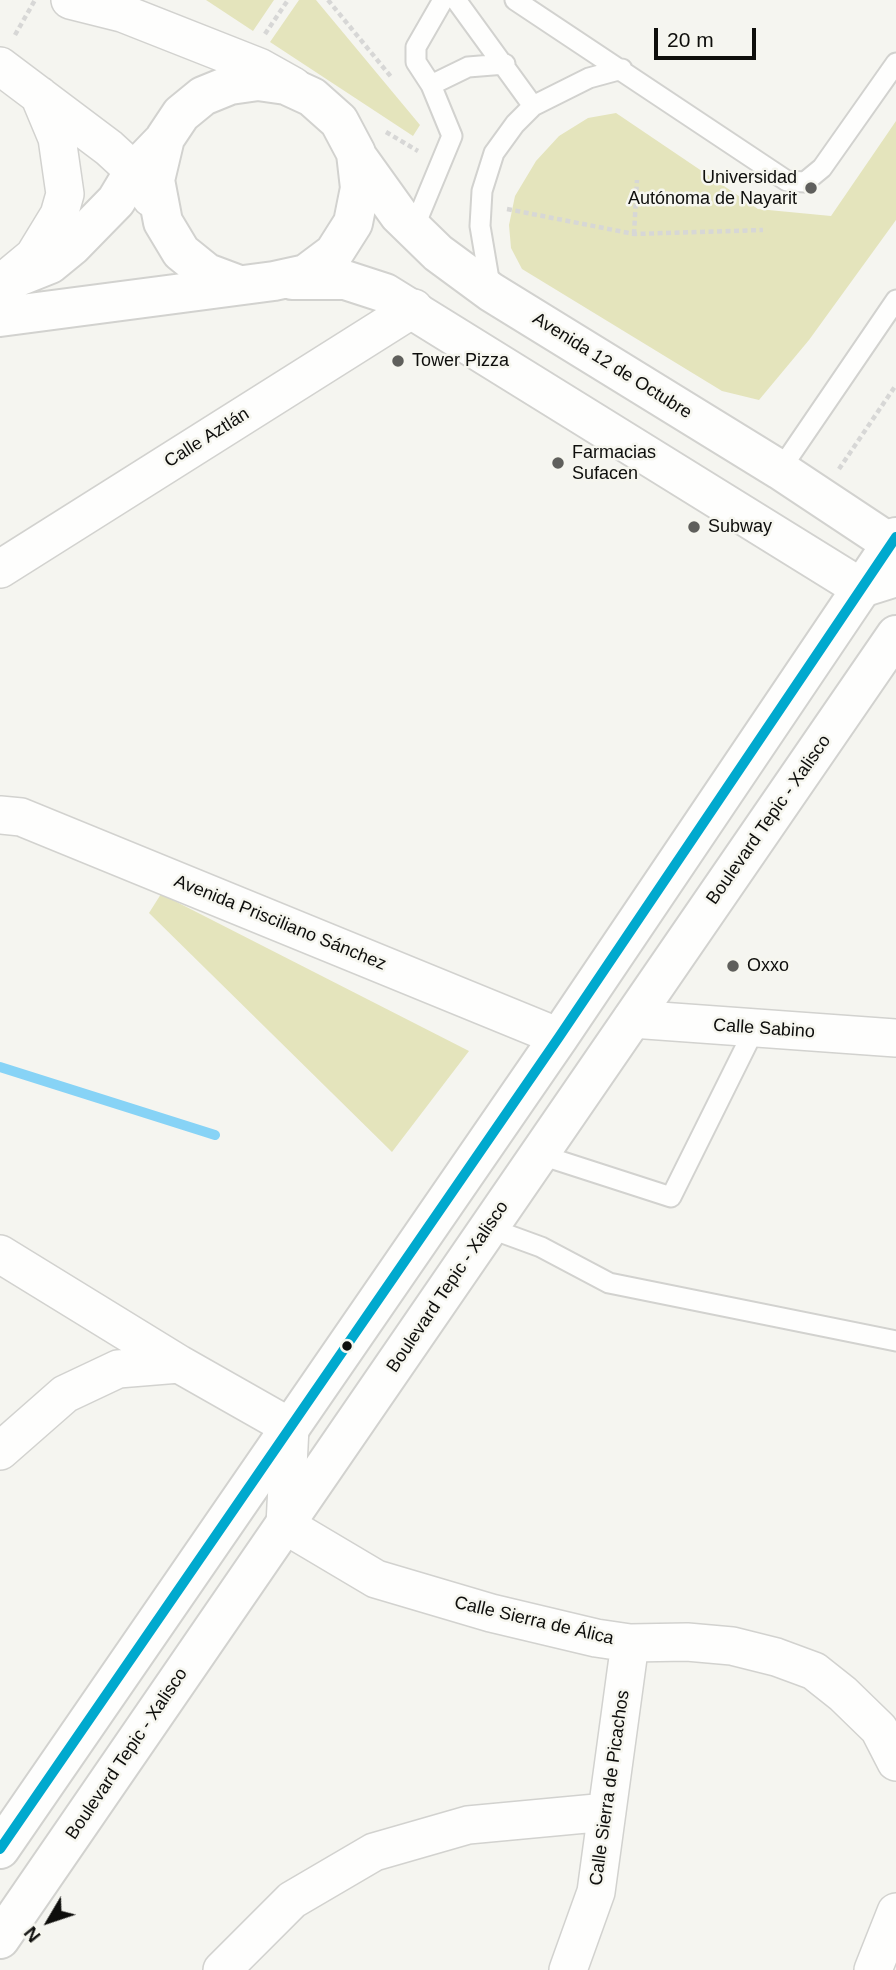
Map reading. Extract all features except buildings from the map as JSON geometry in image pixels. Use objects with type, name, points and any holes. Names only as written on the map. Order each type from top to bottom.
[{"type":"main road","name":"Avenida 12 de Octubre","points":[[0,284],[50,264],[72,246],[116,201],[134,171],[188,108],[203,96],[230,85],[258,81],[286,85],[312,97],[339,121],[356,153],[399,215],[438,253],[491,292],[822,496],[888,559]]},
{"type":"main road","name":"Avenida 12 de Octubre","points":[[165,138],[155,180],[163,222],[181,251],[190,259],[207,273],[239,285]]},
{"type":"main road","name":"Avenida 12 de Octubre","points":[[0,317],[280,280],[306,274],[334,253],[353,223],[360,188],[356,153]]},
{"type":"main road","name":"Avenida 12 de Octubre","points":[[280,280],[345,280],[385,293],[888,559]]},
{"type":"main road","points":[[0,1849],[888,559]]},
{"type":"main road","name":"Boulevard Tepic - Xalisco","points":[[0,1939],[896,635]]},
{"type":"street","points":[[70,0],[122,13],[259,67],[312,97]]},
{"type":"street","points":[[0,284],[34,256],[59,215],[65,194],[57,138],[39,95],[7,51]]},
{"type":"street","points":[[39,95],[85,127],[134,171],[163,222]]},
{"type":"street","name":"Calle Aztlán","points":[[0,569],[414,308]]},
{"type":"street","name":"Avenida Prisciliano Sánchez","points":[[0,815],[21,817],[559,1037]]},
{"type":"street","name":"Calle Sabino","points":[[632,1019],[896,1038]]},
{"type":"street","points":[[0,1254],[179,1364],[290,1427],[285,1525]]},
{"type":"street","points":[[0,1451],[65,1394],[118,1370],[179,1364]]},
{"type":"street","name":"Calle Sierra de Álica","points":[[285,1525],[376,1579],[491,1613],[631,1643],[687,1642],[732,1646],[814,1671],[843,1694],[879,1729],[896,1762]]},
{"type":"street","name":"Calle Sierra de Picachos","points":[[568,1970],[596,1892],[631,1643]]},
{"type":"street","points":[[222,1970],[292,1900],[374,1852],[468,1825],[607,1812]]},
{"type":"street","points":[[873,1970],[896,1912]]},
{"type":"lane","points":[[413,230],[452,136],[431,85],[416,62],[416,47],[443,0]]},
{"type":"lane","points":[[456,0],[533,106]]},
{"type":"lane","points":[[515,0],[788,181],[805,182],[822,168],[896,64]]},
{"type":"lane","points":[[431,85],[468,66],[505,64]]},
{"type":"lane","points":[[491,292],[480,226],[482,191],[494,153],[514,124],[533,106],[589,78],[622,69]]},
{"type":"lane","points":[[780,470],[896,300]]},
{"type":"lane","points":[[538,1154],[671,1197],[755,1028]]},
{"type":"lane","points":[[489,1228],[541,1247],[609,1283],[896,1341]]},
{"type":"path","points":[[7,51],[35,0]]},
{"type":"path","points":[[260,41],[288,0]]},
{"type":"path","points":[[634,233],[637,180]]},
{"type":"path","points":[[501,208],[634,233],[763,230]]},
{"type":"path","points":[[822,496],[896,385]]},
{"type":"green space","points":[[206,0],[274,0],[253,31]]},
{"type":"green space","points":[[299,0],[316,0],[420,125],[413,136],[270,42]]},
{"type":"green space","points":[[616,113],[758,209],[831,216],[896,121],[896,220],[809,340],[759,400],[722,391],[522,269],[511,248],[509,225],[515,196],[536,161],[559,136],[588,118]]},
{"type":"green space","points":[[161,894],[469,1051],[392,1152],[149,913]]},
{"type":"waterway","points":[[0,1067],[215,1135]]},
{"type":"transit line","points":[[0,1849],[559,1037],[896,537]]},
{"type":"place","name":"Universidad Autónoma de Nayarit","points":[[811,188]]},
{"type":"place","name":"Tower Pizza","points":[[398,361]]},
{"type":"place","name":"Farmacias Sufacen","points":[[558,463]]},
{"type":"place","name":"Subway","points":[[694,527]]},
{"type":"place","name":"Oxxo","points":[[733,966]]}]
